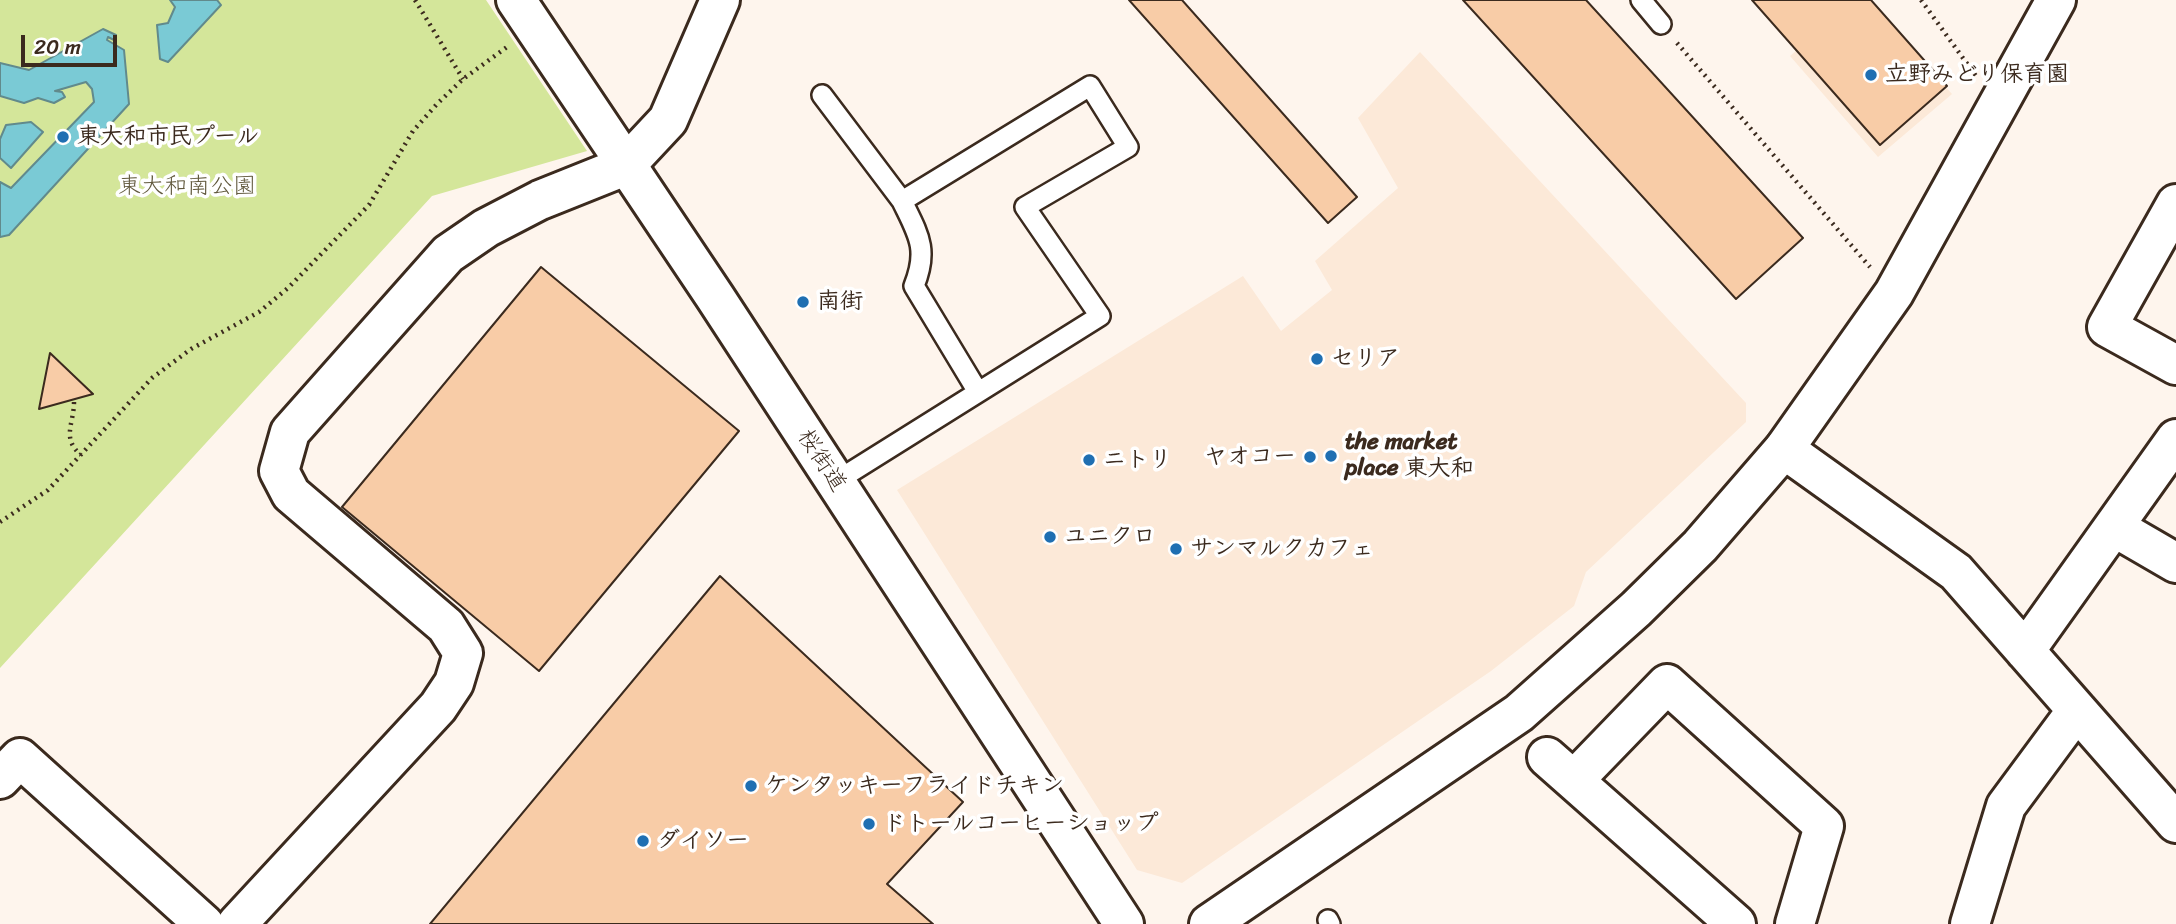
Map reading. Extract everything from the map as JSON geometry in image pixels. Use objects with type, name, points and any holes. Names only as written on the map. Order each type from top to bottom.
[{"type":"street","points":[[237,924],[438,707],[454,683],[463,653],[446,626],[291,494],[279,471],[290,432],[448,254],[486,228],[540,200],[625,166],[668,120],[720,0]]},
{"type":"street","points":[[1209,924],[1519,713],[1636,609],[1700,546],[1784,449],[1894,293],[2056,0]]},
{"type":"street","name":"桜街道","points":[[525,14],[715,298],[1124,924]]},
{"type":"street","points":[[2176,204],[2107,327],[2176,365]]},
{"type":"street","points":[[2025,651],[2176,439]]},
{"type":"street","points":[[1784,449],[1956,572],[2176,823]]},
{"type":"street","points":[[2114,527],[2176,563]]},
{"type":"street","points":[[1736,924],[1561,768],[1667,684],[1824,826],[1795,924]]},
{"type":"street","points":[[1970,924],[2006,806],[2077,710]]},
{"type":"street","points":[[0,779],[20,758],[204,924]]},
{"type":"lane","points":[[1641,0],[1661,24]]},
{"type":"lane","points":[[835,482],[1100,316],[1025,207],[1128,147],[1090,86],[902,201]]},
{"type":"lane","points":[[822,95],[902,201],[922,243],[921,269],[914,286],[978,392]]},
{"type":"path","points":[[415,0],[463,79]]},
{"type":"path","points":[[1921,0],[1999,104]]},
{"type":"path","points":[[0,522],[48,490],[152,378],[191,349],[259,312],[288,288],[369,205],[413,131],[525,14]]},
{"type":"path","points":[[1661,24],[1894,293]]},
{"type":"path","points":[[74,402],[68,439],[71,447],[81,455]]},
{"type":"shaded area","name":"立野みどり保育園","points":[[1855,0],[1868,0],[1952,94],[1878,157],[1790,56]]},
{"type":"shaded area","name":"the market place 東大和","points":[[1420,52],[1746,403],[1746,422],[1586,572],[1574,606],[1491,671],[1182,883],[1137,870],[897,490],[1243,276],[1281,331],[1332,290],[1315,261],[1398,188],[1358,118]]},
{"type":"green space","name":"東大和南公園","points":[[0,0],[486,0],[587,151],[432,196],[0,668]]},
{"type":"water","points":[[170,0],[217,0],[221,5],[168,62],[160,59],[157,25],[168,23],[175,7]]},
{"type":"water","points":[[103,29],[116,35],[114,40],[108,37],[107,40],[124,50],[129,104],[9,235],[0,237],[0,182],[11,188],[94,102],[92,89],[86,82],[55,91],[62,92],[65,97],[54,103],[38,98],[24,103],[0,96],[0,63],[29,70]]},
{"type":"water","points":[[31,122],[43,132],[11,168],[0,158],[0,139],[6,125]]},
{"type":"building","points":[[1129,0],[1182,0],[1357,197],[1328,223]]},
{"type":"building","points":[[1463,0],[1586,0],[1803,238],[1736,299]]},
{"type":"building","name":"立野みどり保育園","points":[[1752,0],[1871,0],[1947,86],[1880,145]]},
{"type":"building","points":[[541,267],[739,431],[539,671],[342,507]]},
{"type":"building","points":[[50,353],[93,394],[39,409]]},
{"type":"building","points":[[720,576],[963,802],[887,884],[933,924],[430,924]]},
{"type":"place","name":"立野みどり保育園","points":[[1871,75]]},
{"type":"place","name":"東大和市民プール","points":[[63,137]]},
{"type":"place","name":"南街","points":[[803,302]]},
{"type":"place","name":"セリア","points":[[1317,359]]},
{"type":"place","name":"the market place 東大和","points":[[1331,456]]},
{"type":"place","name":"ヤオコー","points":[[1310,457]]},
{"type":"place","name":"ニトリ","points":[[1089,460]]},
{"type":"place","name":"ユニクロ","points":[[1050,537]]},
{"type":"place","name":"サンマルクカフェ","points":[[1176,549]]},
{"type":"place","name":"ケンタッキーフライドチキン","points":[[751,786]]},
{"type":"place","name":"ドトールコーヒーショップ","points":[[869,824]]},
{"type":"place","name":"ダイソー","points":[[643,841]]}]
